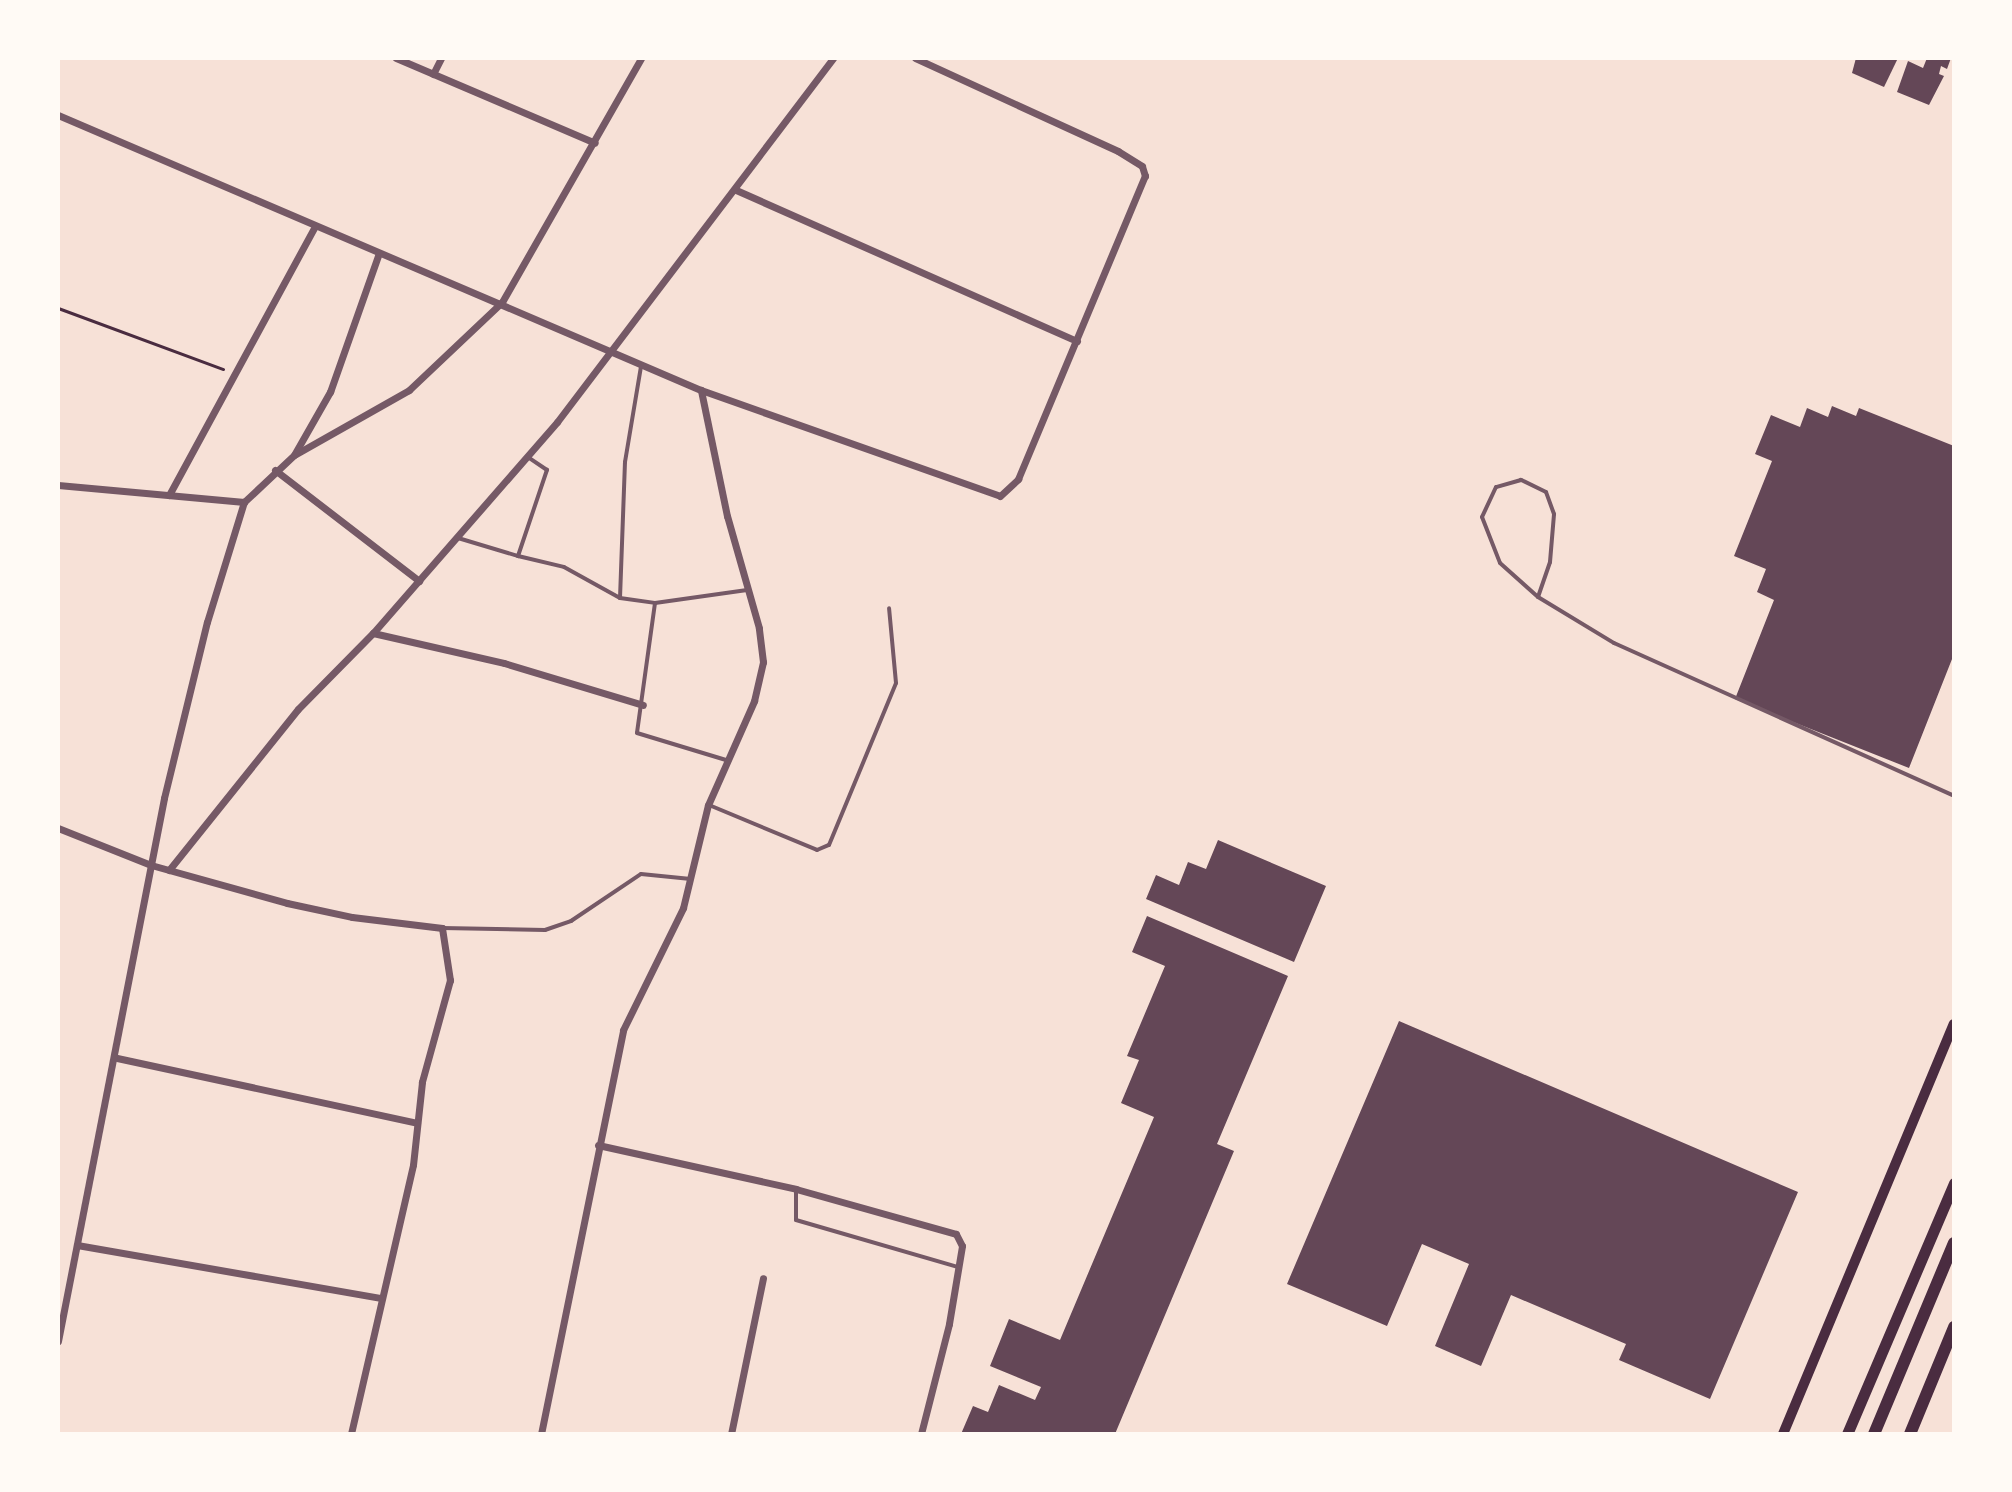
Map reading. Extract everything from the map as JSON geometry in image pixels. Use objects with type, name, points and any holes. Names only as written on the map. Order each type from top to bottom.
[{"type":"highway","points":[[1874,1434],[1954,1243]]},
{"type":"highway","points":[[1910,1434],[1954,1327]]},
{"type":"main road","points":[[1783,1434],[1954,1024]]},
{"type":"main road","points":[[1847,1434],[1954,1183]]},
{"type":"street","points":[[396,58],[595,143]]},
{"type":"street","points":[[433,74],[441,58]]},
{"type":"street","points":[[58,1341],[117,1058],[151,865],[180,725],[244,502],[294,455],[409,390],[502,302],[641,58]]},
{"type":"street","points":[[169,870],[298,709],[373,633],[458,538],[612,352],[833,58]]},
{"type":"street","points":[[58,115],[379,253],[502,302],[701,390],[992,497],[1006,494],[1018,479],[1142,190],[1142,166],[1118,151],[915,58]]},
{"type":"street","points":[[736,190],[1077,341]]},
{"type":"street","points":[[169,495],[237,375],[315,226]]},
{"type":"street","points":[[294,455],[330,392],[379,253]]},
{"type":"street","points":[[541,1434],[598,1145],[631,1008],[671,939],[691,879],[708,805],[754,701],[763,662],[749,590],[727,516],[701,390]]},
{"type":"street","points":[[275,470],[419,581]]},
{"type":"street","points":[[58,485],[244,502]]},
{"type":"street","points":[[373,633],[517,666],[643,705]]},
{"type":"street","points":[[58,828],[169,870],[352,917],[442,928],[450,958],[450,980],[422,1082],[413,1165],[351,1434]]},
{"type":"street","points":[[117,1058],[417,1123]]},
{"type":"street","points":[[598,1145],[796,1189],[947,1230],[962,1246],[940,1375],[921,1434]]},
{"type":"street","points":[[77,1245],[381,1298]]},
{"type":"street","points":[[731,1434],[763,1278]]},
{"type":"lane","points":[[620,598],[625,462],[641,365]]},
{"type":"lane","points":[[518,556],[547,470],[526,456]]},
{"type":"lane","points":[[1538,597],[1550,562],[1554,514],[1546,492],[1521,480],[1496,487],[1482,517],[1500,563],[1538,597],[1614,643],[1954,796]]},
{"type":"lane","points":[[458,538],[564,567],[620,598],[655,603],[749,590]]},
{"type":"lane","points":[[655,603],[638,734],[726,760]]},
{"type":"lane","points":[[708,805],[817,850],[829,845],[896,683],[889,608]]},
{"type":"lane","points":[[442,928],[545,930],[571,921],[641,874],[691,879]]},
{"type":"lane","points":[[796,1189],[796,1220],[958,1267]]},
{"type":"path","points":[[58,308],[237,375]]},
{"type":"building","points":[[1856,58],[1898,58],[1884,87],[1852,73]]},
{"type":"building","points":[[1927,58],[1951,58],[1947,69],[1941,66],[1939,74],[1944,76],[1929,105],[1897,92],[1908,61],[1923,68]]},
{"type":"building","points":[[1832,406],[1856,416],[1859,408],[1954,446],[1954,654],[1909,768],[1735,699],[1774,600],[1757,592],[1766,569],[1734,556],[1772,461],[1755,454],[1771,415],[1800,427],[1807,408],[1828,417]]},
{"type":"building","points":[[1218,840],[1326,886],[1294,962],[1146,899],[1156,875],[1179,885],[1188,862],[1206,869]]},
{"type":"building","points":[[1147,916],[1288,976],[1217,1144],[1234,1151],[1115,1434],[961,1434],[973,1406],[988,1412],[999,1385],[1035,1400],[1041,1387],[990,1366],[1009,1319],[1060,1340],[1154,1117],[1121,1103],[1139,1060],[1127,1056],[1165,966],[1132,952]]},
{"type":"building","points":[[1399,1021],[1798,1192],[1710,1399],[1619,1360],[1626,1344],[1511,1295],[1481,1366],[1435,1346],[1469,1264],[1422,1244],[1387,1326],[1287,1284]]}]
